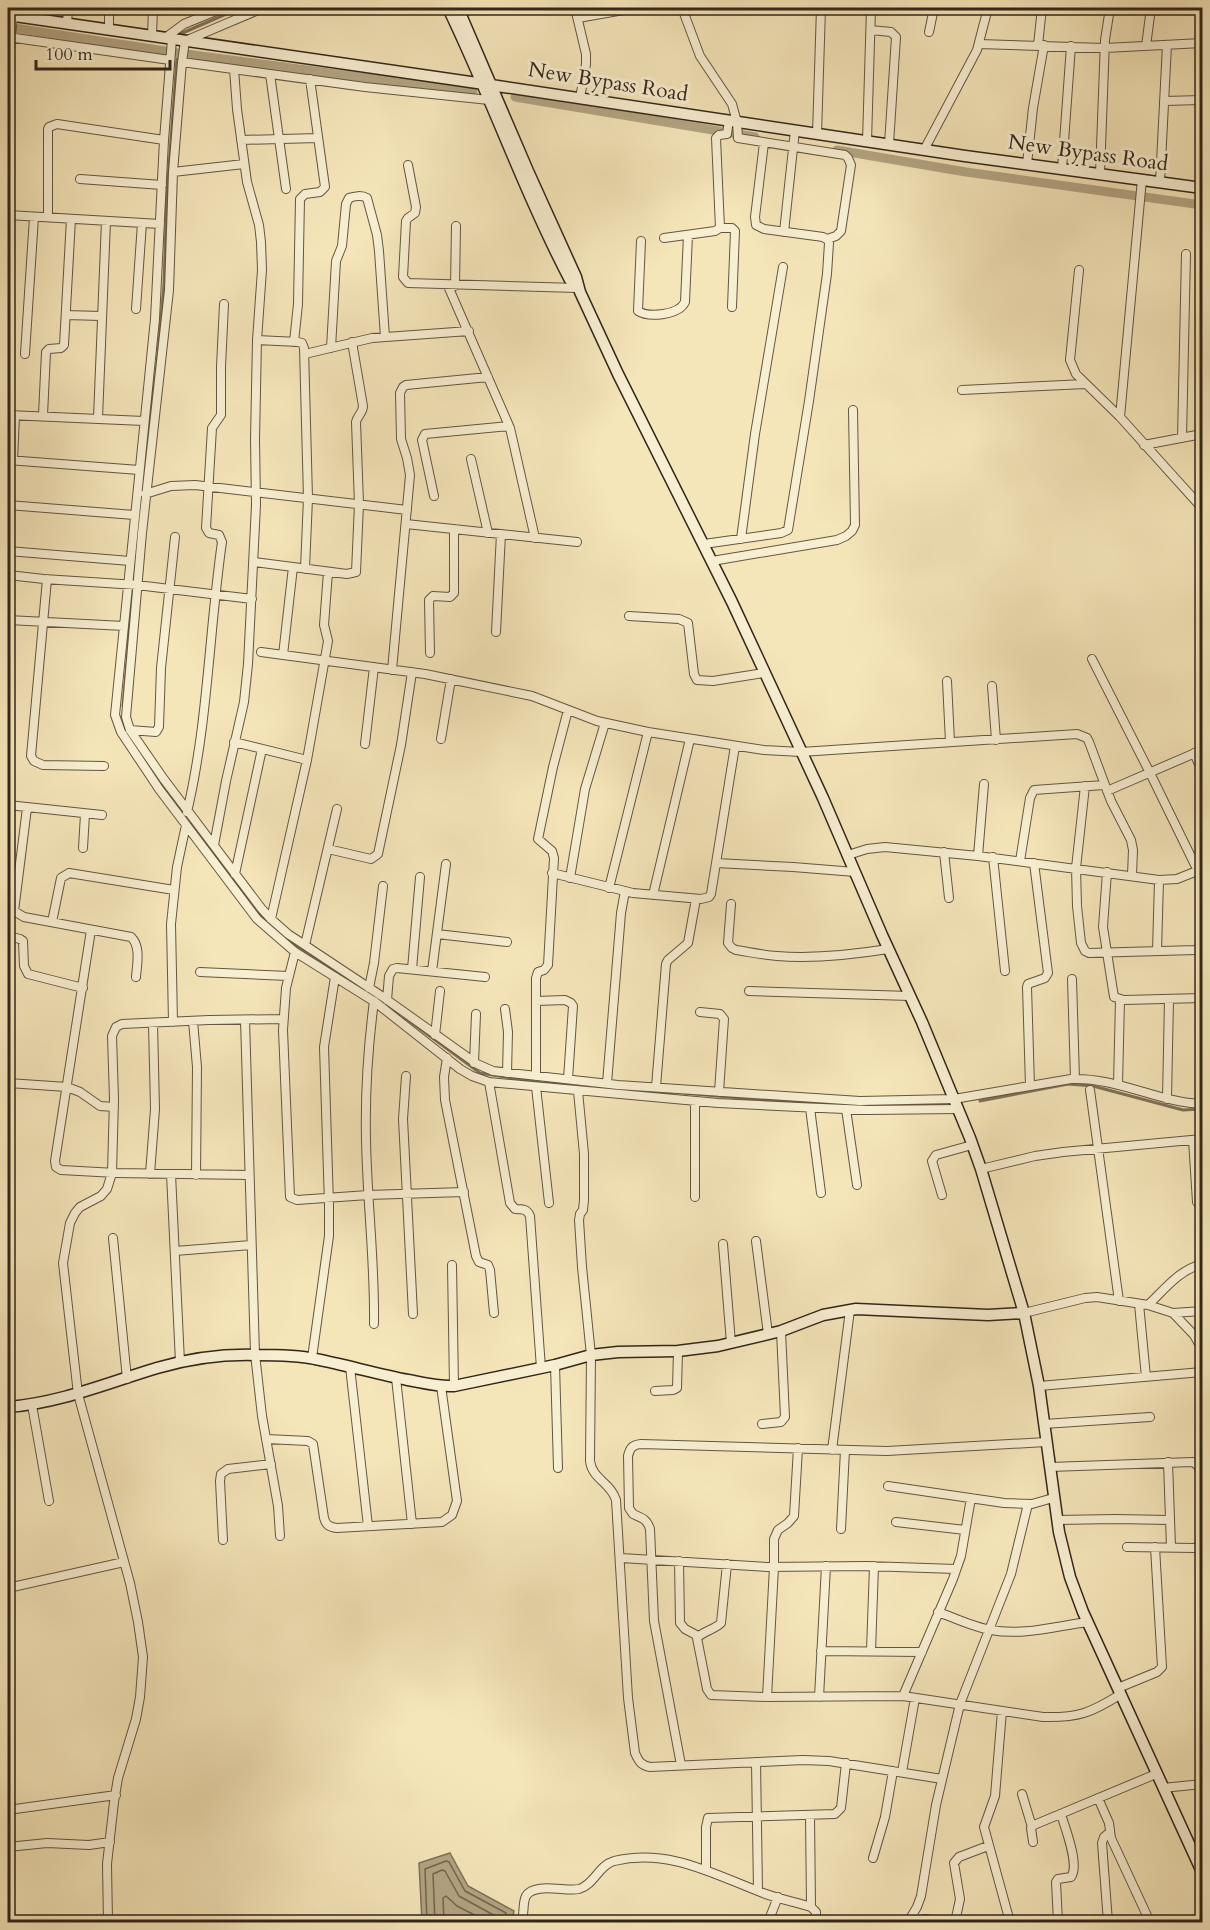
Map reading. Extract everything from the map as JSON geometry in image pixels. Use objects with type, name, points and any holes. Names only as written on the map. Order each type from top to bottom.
[{"type":"street","points":[[67,24],[68,8]]},
{"type":"street","points":[[109,30],[110,8]]},
{"type":"street","points":[[152,36],[153,8]]},
{"type":"street","points":[[183,53],[263,8]]},
{"type":"street","points":[[448,8],[576,277],[579,290],[618,374],[704,544],[801,752],[956,1104],[981,1169],[1024,1313],[1039,1386],[1053,1498],[1070,1577],[1156,1774],[1203,1872]]},
{"type":"street","points":[[458,8],[486,84],[489,100],[538,214],[570,280],[579,290]]},
{"type":"street","points":[[575,8],[586,54],[580,98]]},
{"type":"street","points":[[578,18],[635,8]]},
{"type":"street","points":[[682,8],[700,56],[729,97],[733,128],[739,139],[764,143],[793,140],[844,155],[850,160],[841,231],[836,236],[827,239],[759,228],[754,222],[764,143]]},
{"type":"street","points":[[817,134],[821,8]]},
{"type":"street","points":[[867,141],[871,8]]},
{"type":"street","points":[[929,32],[934,8]]},
{"type":"street","points":[[924,150],[979,45],[985,8]]},
{"type":"street","points":[[1027,164],[1041,45],[1042,8]]},
{"type":"street","points":[[1100,174],[1105,48],[1110,8]]},
{"type":"street","points":[[1146,46],[1151,8]]},
{"type":"street","points":[[218,9],[184,24],[170,49],[155,319],[139,470],[142,494],[134,515],[130,561],[133,585],[124,626],[115,715],[117,724],[159,789],[214,845],[271,919],[474,1063],[493,1071],[568,1080],[718,1092],[860,1101],[956,1104]]},
{"type":"street","name":"New Bypass Road","points":[[11,27],[26,13],[67,24],[152,36],[170,49],[183,53],[486,84],[580,98],[793,140],[817,134],[1203,188]]},
{"type":"street","points":[[8,142],[11,27],[170,49]]},
{"type":"street","points":[[871,30],[891,32],[896,37],[889,144]]},
{"type":"street","points":[[979,45],[1105,48],[1203,43]]},
{"type":"street","points":[[1160,182],[1167,45]]},
{"type":"street","points":[[1062,169],[1071,46]]},
{"type":"street","points":[[183,53],[234,69],[365,87],[489,100]]},
{"type":"street","points":[[183,53],[173,172],[169,290],[142,494],[133,585],[127,724],[185,818],[257,920],[295,952],[374,1001],[472,1076],[489,1082],[695,1101],[868,1110],[956,1104],[1030,1086],[1075,1079],[1101,1080],[1167,1099],[1203,1104]]},
{"type":"street","points":[[214,845],[245,692],[254,562],[257,340],[262,270],[259,225],[244,164],[234,69]]},
{"type":"street","points":[[270,74],[286,189]]},
{"type":"street","points":[[294,342],[298,304],[300,200],[304,194],[320,192],[325,187],[310,79]]},
{"type":"street","points":[[1164,101],[1202,100],[1203,88]]},
{"type":"street","points":[[48,217],[49,126],[57,124],[164,140]]},
{"type":"street","points":[[720,228],[716,138],[733,128]]},
{"type":"street","points":[[241,140],[318,138]]},
{"type":"street","points":[[784,232],[793,140]]},
{"type":"street","points":[[173,172],[244,164]]},
{"type":"street","points":[[408,165],[416,211],[406,221],[403,277],[405,281],[411,285],[579,290]]},
{"type":"street","points":[[80,179],[162,185]]},
{"type":"street","points":[[1120,417],[1142,179]]},
{"type":"street","points":[[331,348],[336,261],[342,246],[346,204],[352,197],[367,198],[377,235],[385,337]]},
{"type":"street","points":[[8,215],[160,224]]},
{"type":"street","points":[[25,354],[34,217]]},
{"type":"street","points":[[43,415],[46,352],[63,347],[71,219]]},
{"type":"street","points":[[98,418],[106,221]]},
{"type":"street","points":[[136,309],[142,223]]},
{"type":"street","points":[[456,226],[452,286],[509,426],[535,538]]},
{"type":"street","points":[[664,238],[715,231],[720,228],[732,228],[735,231],[732,307]]},
{"type":"street","points":[[641,241],[638,310],[646,315],[675,312],[683,307],[685,302],[688,235]]},
{"type":"street","points":[[704,544],[786,532],[789,526],[827,274],[829,243],[827,239]]},
{"type":"street","points":[[1182,438],[1186,254]]},
{"type":"street","points":[[741,539],[755,434],[783,267]]},
{"type":"street","points":[[1078,270],[1070,360],[1076,374],[1120,417],[1203,508]]},
{"type":"street","points":[[173,1022],[171,924],[174,890],[202,729],[214,594],[222,542],[219,536],[209,533],[206,528],[212,428],[221,415],[220,368],[224,304]]},
{"type":"street","points":[[66,315],[101,316]]},
{"type":"street","points":[[304,354],[352,342],[385,337],[469,331]]},
{"type":"street","points":[[257,340],[294,342],[303,345],[308,498],[305,569]]},
{"type":"street","points":[[254,562],[347,574],[356,572],[359,504],[356,423],[363,406],[352,342]]},
{"type":"street","points":[[392,670],[410,475],[401,439],[400,393],[406,385],[488,377]]},
{"type":"street","points":[[962,390],[1085,384]]},
{"type":"street","points":[[712,561],[837,540],[852,531],[855,525],[853,410]]},
{"type":"street","points":[[139,470],[10,460],[11,415],[144,421]]},
{"type":"street","points":[[434,496],[422,440],[425,434],[509,426]]},
{"type":"street","points":[[1144,445],[1203,434]]},
{"type":"street","points":[[471,459],[488,532]]},
{"type":"street","points":[[142,494],[171,486],[208,487],[407,510]]},
{"type":"street","points":[[8,505],[134,515]]},
{"type":"street","points":[[406,524],[577,542]]},
{"type":"street","points":[[430,653],[429,600],[433,596],[450,597],[454,593],[454,529]]},
{"type":"street","points":[[496,632],[501,534]]},
{"type":"street","points":[[130,730],[152,732],[158,730],[161,669],[176,537]]},
{"type":"street","points":[[8,551],[130,561]]},
{"type":"street","points":[[284,655],[293,567]]},
{"type":"street","points":[[271,919],[307,760],[328,641],[324,625],[328,572]]},
{"type":"street","points":[[8,575],[133,585],[252,599]]},
{"type":"street","points":[[47,579],[31,756],[33,761],[43,765],[104,766]]},
{"type":"street","points":[[628,616],[679,619],[688,623],[694,674],[697,680],[705,682],[764,673]]},
{"type":"street","points":[[8,620],[124,626]]},
{"type":"street","points":[[261,652],[451,679],[532,696],[605,723],[764,750],[801,752],[1077,734],[1089,742],[1106,788],[1131,840],[1132,875]]},
{"type":"street","points":[[848,855],[867,849],[885,847],[993,857],[1159,880],[1177,879],[1200,870],[1092,659]]},
{"type":"street","points":[[366,744],[374,667]]},
{"type":"street","points":[[328,849],[371,859],[378,854],[401,745],[412,672]]},
{"type":"street","points":[[441,739],[451,679]]},
{"type":"street","points":[[947,681],[950,742]]},
{"type":"street","points":[[992,686],[996,740]]},
{"type":"street","points":[[536,1076],[536,974],[548,965],[554,858],[552,851],[541,843],[539,837],[553,767],[568,710]]},
{"type":"street","points":[[570,878],[585,789],[605,723]]},
{"type":"street","points":[[609,888],[648,732]]},
{"type":"street","points":[[653,895],[690,739]]},
{"type":"street","points":[[234,742],[307,760]]},
{"type":"street","points":[[552,873],[625,891],[705,899],[711,894],[735,746]]},
{"type":"street","points":[[235,874],[262,749]]},
{"type":"street","points":[[1020,861],[1032,792],[1039,788],[1085,786],[1106,788],[1150,773],[1203,750]]},
{"type":"street","points":[[1194,753],[1203,771]]},
{"type":"street","points":[[978,856],[984,784]]},
{"type":"street","points":[[1085,786],[1076,868],[1077,906],[1083,948],[1089,953],[1196,950],[1200,946],[1201,920]]},
{"type":"street","points":[[8,805],[102,815]]},
{"type":"street","points":[[27,808],[14,911],[24,917],[131,937],[136,941],[137,946],[136,977]]},
{"type":"street","points":[[305,945],[337,809]]},
{"type":"street","points":[[83,848],[85,814]]},
{"type":"street","points":[[944,852],[949,898]]},
{"type":"street","points":[[993,857],[1005,971]]},
{"type":"street","points":[[716,863],[855,872]]},
{"type":"street","points":[[1030,1086],[1027,987],[1031,981],[1045,978],[1048,973],[1034,863]]},
{"type":"street","points":[[432,971],[446,864]]},
{"type":"street","points":[[1107,872],[1103,927],[1114,996],[1120,999],[1203,998]]},
{"type":"street","points":[[52,922],[61,878],[69,873],[174,890]]},
{"type":"street","points":[[412,969],[420,877]]},
{"type":"street","points":[[1157,951],[1159,880]]},
{"type":"street","points":[[369,988],[382,886]]},
{"type":"street","points":[[607,1083],[621,913],[625,891]]},
{"type":"street","points":[[656,1087],[666,964],[688,943],[696,899]]},
{"type":"street","points":[[731,904],[728,943],[736,950],[776,956],[831,957],[888,949]]},
{"type":"street","points":[[91,930],[55,1161],[57,1167],[60,1170],[112,1173],[249,1175]]},
{"type":"street","points":[[437,934],[507,942]]},
{"type":"street","points":[[8,936],[23,941],[24,966],[28,974],[83,988]]},
{"type":"street","points":[[295,952],[288,976],[283,1019],[289,1192],[293,1200],[464,1192]]},
{"type":"street","points":[[387,1000],[390,972],[397,968],[485,977]]},
{"type":"street","points":[[200,972],[288,976]]},
{"type":"street","points":[[312,1358],[328,1236],[329,1198],[324,1047],[335,977]]},
{"type":"street","points":[[1072,979],[1075,1079]]},
{"type":"street","points":[[435,1035],[440,991]]},
{"type":"street","points":[[749,991],[910,996]]},
{"type":"street","points":[[1118,1085],[1120,999]]},
{"type":"street","points":[[1167,1099],[1169,999]]},
{"type":"street","points":[[536,1002],[565,1000],[573,1006],[568,1080]]},
{"type":"street","points":[[374,1001],[370,1033],[366,1120],[374,1324]]},
{"type":"street","points":[[505,1009],[508,1032],[507,1073]]},
{"type":"street","points":[[700,1012],[720,1014],[723,1019],[718,1092]]},
{"type":"street","points":[[474,1063],[476,1014]]},
{"type":"street","points":[[108,1923],[107,1864],[118,1779],[141,1697],[143,1657],[138,1622],[124,1562],[78,1394],[64,1286],[64,1251],[70,1223],[75,1213],[80,1207],[101,1197],[112,1173],[114,1107],[112,1036],[116,1027],[122,1024],[283,1019]]},
{"type":"street","points":[[245,1020],[255,1354],[266,1439],[278,1506],[280,1536]]},
{"type":"street","points":[[193,1021],[197,1067],[195,1174]]},
{"type":"street","points":[[150,1174],[155,1118],[153,1023]]},
{"type":"street","points":[[447,1058],[444,1077],[445,1100],[476,1256],[479,1262],[488,1265],[490,1270],[494,1314]]},
{"type":"street","points":[[406,1076],[403,1119],[413,1314]]},
{"type":"street","points":[[489,1082],[510,1203],[515,1209],[524,1209],[530,1216],[541,1368]]},
{"type":"street","points":[[8,1083],[67,1087],[80,1092],[100,1106],[114,1107]]},
{"type":"street","points":[[536,1088],[549,1203]]},
{"type":"street","points":[[1090,1090],[1119,1301]]},
{"type":"street","points":[[578,1091],[584,1177],[584,1207],[579,1220],[591,1355],[591,1468],[593,1473],[611,1488],[616,1500],[628,1698],[635,1753],[642,1765],[650,1767],[803,1760],[846,1763],[942,1779]]},
{"type":"street","points":[[695,1101],[695,1197]]},
{"type":"street","points":[[810,1108],[821,1193]]},
{"type":"street","points":[[846,1108],[857,1185]]},
{"type":"street","points":[[981,1169],[1035,1156],[1203,1139]]},
{"type":"street","points":[[1193,1140],[1197,1202]]},
{"type":"street","points":[[942,1195],[933,1158],[936,1155],[972,1145]]},
{"type":"street","points":[[171,1174],[180,1362]]},
{"type":"street","points":[[113,1238],[127,1379]]},
{"type":"street","points":[[756,1241],[768,1334]]},
{"type":"street","points":[[723,1244],[731,1343]]},
{"type":"street","points":[[174,1251],[251,1245]]},
{"type":"street","points":[[1148,1305],[1174,1279],[1188,1269],[1203,1264]]},
{"type":"street","points":[[452,1265],[453,1386]]},
{"type":"street","points":[[8,1407],[32,1406],[78,1394],[180,1362],[255,1354],[312,1358],[396,1378],[453,1386],[555,1365],[591,1355],[678,1351],[731,1343],[781,1331],[823,1315],[850,1310],[988,1315],[1024,1313],[1084,1298],[1097,1297],[1148,1305],[1173,1313],[1203,1311]]},
{"type":"street","points":[[1139,1304],[1146,1377]]},
{"type":"street","points":[[832,1450],[850,1310]]},
{"type":"street","points":[[1173,1313],[1194,1335],[1203,1349]]},
{"type":"street","points":[[762,1424],[781,1422],[785,1417],[781,1331]]},
{"type":"street","points":[[655,1391],[677,1388],[678,1351]]},
{"type":"street","points":[[555,1365],[558,1468]]},
{"type":"street","points":[[350,1367],[368,1526]]},
{"type":"street","points":[[1039,1386],[1203,1372]]},
{"type":"street","points":[[396,1378],[411,1524]]},
{"type":"street","points":[[266,1439],[308,1441],[313,1444],[326,1524],[337,1528],[442,1522],[452,1515],[457,1501],[441,1386]]},
{"type":"street","points":[[32,1406],[49,1501]]},
{"type":"street","points":[[1044,1424],[1150,1417]]},
{"type":"street","points":[[681,1765],[654,1621],[649,1524],[644,1518],[633,1514],[630,1508],[628,1456],[633,1446],[663,1444],[844,1450],[947,1449],[1047,1442]]},
{"type":"street","points":[[767,1697],[776,1534],[792,1520],[795,1513],[798,1448]]},
{"type":"street","points":[[841,1529],[844,1450]]},
{"type":"street","points":[[1050,1467],[1168,1462],[1197,1464],[1200,1471],[1200,1544],[1195,1548],[1127,1547]]},
{"type":"street","points":[[1168,1462],[1171,1547]]},
{"type":"street","points":[[223,1540],[221,1474],[228,1468],[271,1464]]},
{"type":"street","points":[[888,1486],[1028,1504],[1053,1498]]},
{"type":"street","points":[[903,1696],[961,1556],[971,1498]]},
{"type":"street","points":[[943,1923],[910,1920],[921,1896],[936,1805],[960,1704],[1011,1574],[1028,1504]]},
{"type":"street","points":[[1057,1520],[1170,1520]]},
{"type":"street","points":[[896,1522],[965,1530]]},
{"type":"street","points":[[698,1636],[697,1641],[709,1692],[715,1696],[903,1696],[1042,1717],[1065,1718],[1095,1710],[1119,1691],[1157,1672],[1162,1667],[1155,1547]]},
{"type":"street","points":[[621,1558],[774,1567],[874,1566],[956,1569]]},
{"type":"street","points":[[8,1588],[124,1562]]},
{"type":"street","points":[[679,1562],[680,1623],[685,1629],[698,1636]]},
{"type":"street","points":[[698,1636],[721,1623],[727,1564]]},
{"type":"street","points":[[819,1697],[826,1566]]},
{"type":"street","points":[[871,1651],[874,1566]]},
{"type":"street","points":[[938,1612],[989,1630],[1017,1632],[1088,1622]]},
{"type":"street","points":[[821,1651],[922,1652]]},
{"type":"street","points":[[902,1772],[915,1698]]},
{"type":"street","points":[[1002,1711],[995,1796],[984,1827],[1010,1921],[1033,1923]]},
{"type":"street","points":[[756,1762],[758,1890]]},
{"type":"street","points":[[706,1869],[706,1821],[708,1818],[830,1815],[842,1808],[846,1763]]},
{"type":"street","points":[[873,1858],[885,1817],[893,1771]]},
{"type":"street","points":[[1032,1827],[1156,1774]]},
{"type":"street","points":[[1163,1788],[1203,1784]]},
{"type":"street","points":[[1022,1794],[1032,1827],[1033,1842]]},
{"type":"street","points":[[8,1810],[116,1795]]},
{"type":"street","points":[[1098,1798],[1113,1843],[1150,1923]]},
{"type":"street","points":[[1058,1923],[1056,1882],[1058,1879],[1071,1877],[1074,1872],[1071,1845],[1061,1814]]},
{"type":"street","points":[[810,1815],[811,1907]]},
{"type":"street","points":[[1108,1923],[1101,1843],[1110,1832]]},
{"type":"street","points":[[8,1847],[47,1843],[89,1845],[110,1842]]},
{"type":"street","points":[[956,1923],[960,1899],[954,1863],[959,1857],[988,1846]]},
{"type":"street","points":[[521,1923],[525,1898],[531,1891],[579,1889],[592,1881],[603,1868],[614,1861],[666,1858],[706,1869],[758,1890],[811,1907],[816,1912],[816,1923]]},
{"type":"street","points":[[768,1923],[778,1897]]},
{"type":"street","points":[[1184,1923],[1203,1918]]},
{"type":"water","points":[[450,1853],[468,1886],[514,1911],[512,1922],[422,1922],[419,1863]]},
{"type":"waterway","points":[[180,34],[240,8]]},
{"type":"waterway","points":[[8,27],[178,53],[473,92]]},
{"type":"waterway","points":[[156,378],[164,285],[167,194],[177,59]]},
{"type":"waterway","points":[[515,97],[755,137]]},
{"type":"waterway","points":[[837,150],[966,172],[1202,205]]},
{"type":"waterway","points":[[123,706],[135,575]]},
{"type":"waterway","points":[[131,738],[152,770],[263,919],[302,950],[372,994]]},
{"type":"waterway","points":[[404,1017],[480,1073],[542,1083],[603,1087]]},
{"type":"waterway","points":[[980,1101],[1068,1084],[1093,1086],[1183,1110],[1202,1109]]},
{"type":"waterway","points":[[684,1093],[761,1100],[818,1102]]},
{"type":"waterway","points":[[888,1104],[944,1105]]}]
